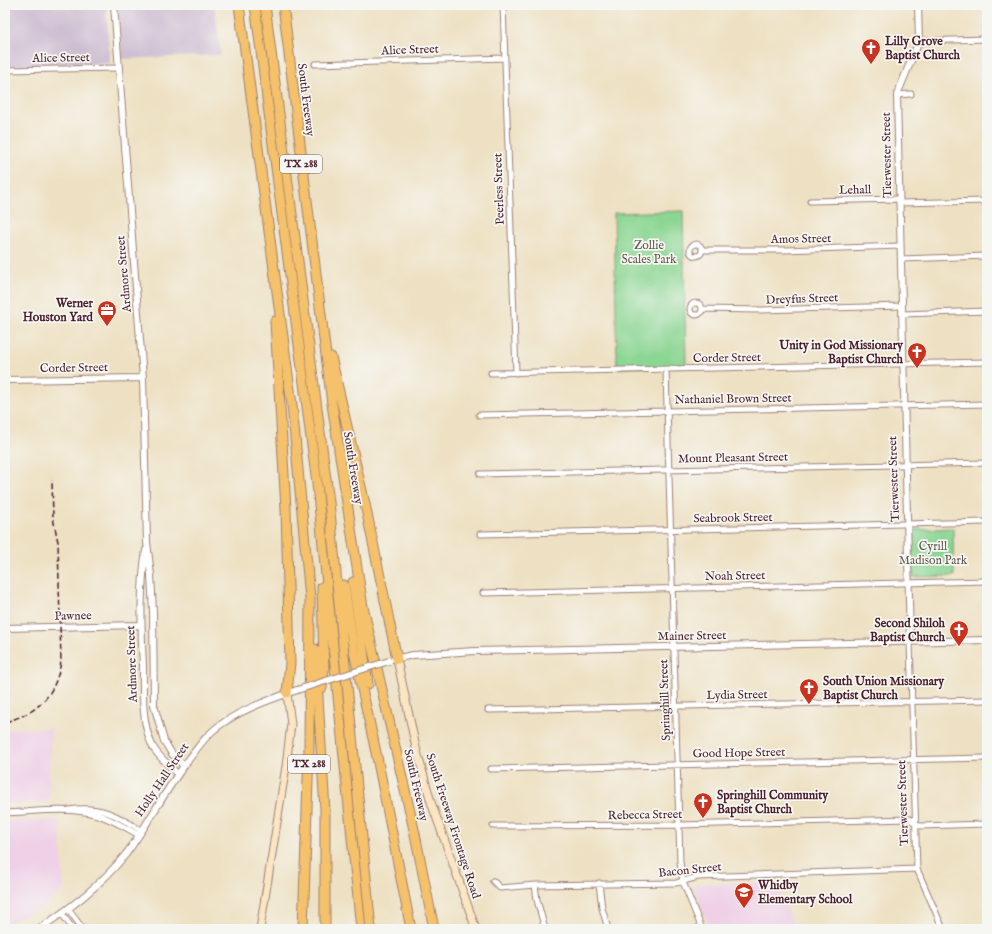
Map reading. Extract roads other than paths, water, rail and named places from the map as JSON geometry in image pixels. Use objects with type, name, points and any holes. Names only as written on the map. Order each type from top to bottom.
[{"type":"highway","points":[[255,5],[286,259],[317,484],[361,929]]},
{"type":"highway","points":[[265,5],[335,556],[371,929]]},
{"type":"highway","name":"South Freeway","points":[[283,6],[321,321],[345,493],[363,607],[415,834],[434,929]]},
{"type":"highway","name":"TX 288","points":[[239,7],[265,190],[270,246],[292,404],[310,598],[309,750],[303,929]]},
{"type":"highway","points":[[270,246],[286,492],[290,662],[287,693]]},
{"type":"highway","points":[[321,321],[344,408],[393,660]]},
{"type":"highway","points":[[317,484],[314,500],[322,567],[324,655],[320,709]]},
{"type":"highway","points":[[345,493],[349,553],[377,757]]},
{"type":"highway","points":[[335,556],[343,578],[354,652],[377,757],[411,929]]},
{"type":"highway","points":[[310,598],[320,709],[325,810],[325,929]]},
{"type":"main road","name":"South Freeway Frontage Road","points":[[393,660],[431,802],[476,929]]},
{"type":"main road","points":[[260,929],[288,752],[291,724],[287,693]]},
{"type":"street","name":"Ardmore Street","points":[[114,5],[143,378],[147,542],[153,611],[155,707],[164,741],[172,754],[184,766]]},
{"type":"street","name":"Peerless Street","points":[[503,5],[516,373]]},
{"type":"street","points":[[918,5],[919,41],[987,39]]},
{"type":"street","name":"Tierwester Street","points":[[919,41],[916,52],[897,95],[903,406],[917,869],[942,929]]},
{"type":"street","name":"Alice Street","points":[[315,64],[505,58]]},
{"type":"street","name":"Alice Street","points":[[5,70],[118,68]]},
{"type":"street","points":[[897,95],[911,94]]},
{"type":"street","name":"Lehall","points":[[810,201],[987,201]]},
{"type":"street","name":"Amos Street","points":[[702,250],[778,250],[900,246]]},
{"type":"street","points":[[901,259],[987,256]]},
{"type":"street","name":"Dreyfus Street","points":[[702,308],[760,310],[902,306]]},
{"type":"street","points":[[902,314],[987,311]]},
{"type":"street","name":"Corder Street","points":[[491,373],[666,371],[987,362]]},
{"type":"street","name":"Springhill Street","points":[[666,371],[679,824],[683,882],[702,929]]},
{"type":"street","name":"Corder Street","points":[[5,380],[143,378]]},
{"type":"street","name":"Nathaniel Brown Street","points":[[479,415],[987,404]]},
{"type":"street","name":"Mount Pleasant Street","points":[[480,474],[987,463]]},
{"type":"street","name":"Seabrook Street","points":[[480,534],[987,522]]},
{"type":"street","name":"Ardmore Street","points":[[147,542],[142,573],[144,708],[147,731],[153,747],[164,762],[178,774]]},
{"type":"street","name":"Noah Street","points":[[483,593],[987,581]]},
{"type":"street","name":"Pawnee","points":[[5,628],[142,625]]},
{"type":"street","name":"Mainer Street","points":[[393,660],[413,655],[441,652],[987,640]]},
{"type":"street","name":"Holly Hall Street","points":[[39,929],[62,914],[103,881],[140,833],[178,774],[201,742],[222,724],[250,708],[287,693],[393,660]]},
{"type":"street","name":"Lydia Street","points":[[488,710],[987,700]]},
{"type":"street","points":[[144,708],[155,707]]},
{"type":"street","name":"Good Hope Street","points":[[491,769],[987,758]]},
{"type":"street","points":[[5,813],[60,811],[94,814],[140,833]]},
{"type":"street","name":"Rebecca Street","points":[[493,826],[910,819],[919,826],[987,824]]},
{"type":"street","name":"Bacon Street","points":[[492,881],[500,888],[535,885],[599,883],[676,883],[698,877],[917,869]]},
{"type":"street","points":[[599,883],[602,908],[608,929]]},
{"type":"street","points":[[535,885],[537,900],[545,929]]},
{"type":"street","points":[[68,909],[83,929]]},
{"type":"street","points":[[62,914],[73,929]]},
{"type":"railway","points":[[5,722],[27,714],[43,701],[49,694],[54,684],[61,662],[58,542],[53,518],[52,480]]},
{"type":"place","name":"Lilly Grove Baptist Church","points":[[871,65]]},
{"type":"place","name":"Werner Houston Yard","points":[[107,327]]},
{"type":"place","name":"Unity in God Missionary Baptist Church","points":[[917,369]]},
{"type":"place","name":"Second Shiloh Baptist Church","points":[[959,647]]},
{"type":"place","name":"South Union Missionary Baptist Church","points":[[809,705]]},
{"type":"place","name":"Springhill Community Baptist Church","points":[[703,819]]},
{"type":"place","name":"Whidby Elementary School","points":[[744,909]]},
{"type":"park label","name":"Zollie Scales Park","points":[[649,252]]},
{"type":"park label","name":"Cyrill Madison Park","points":[[933,553]]}]
